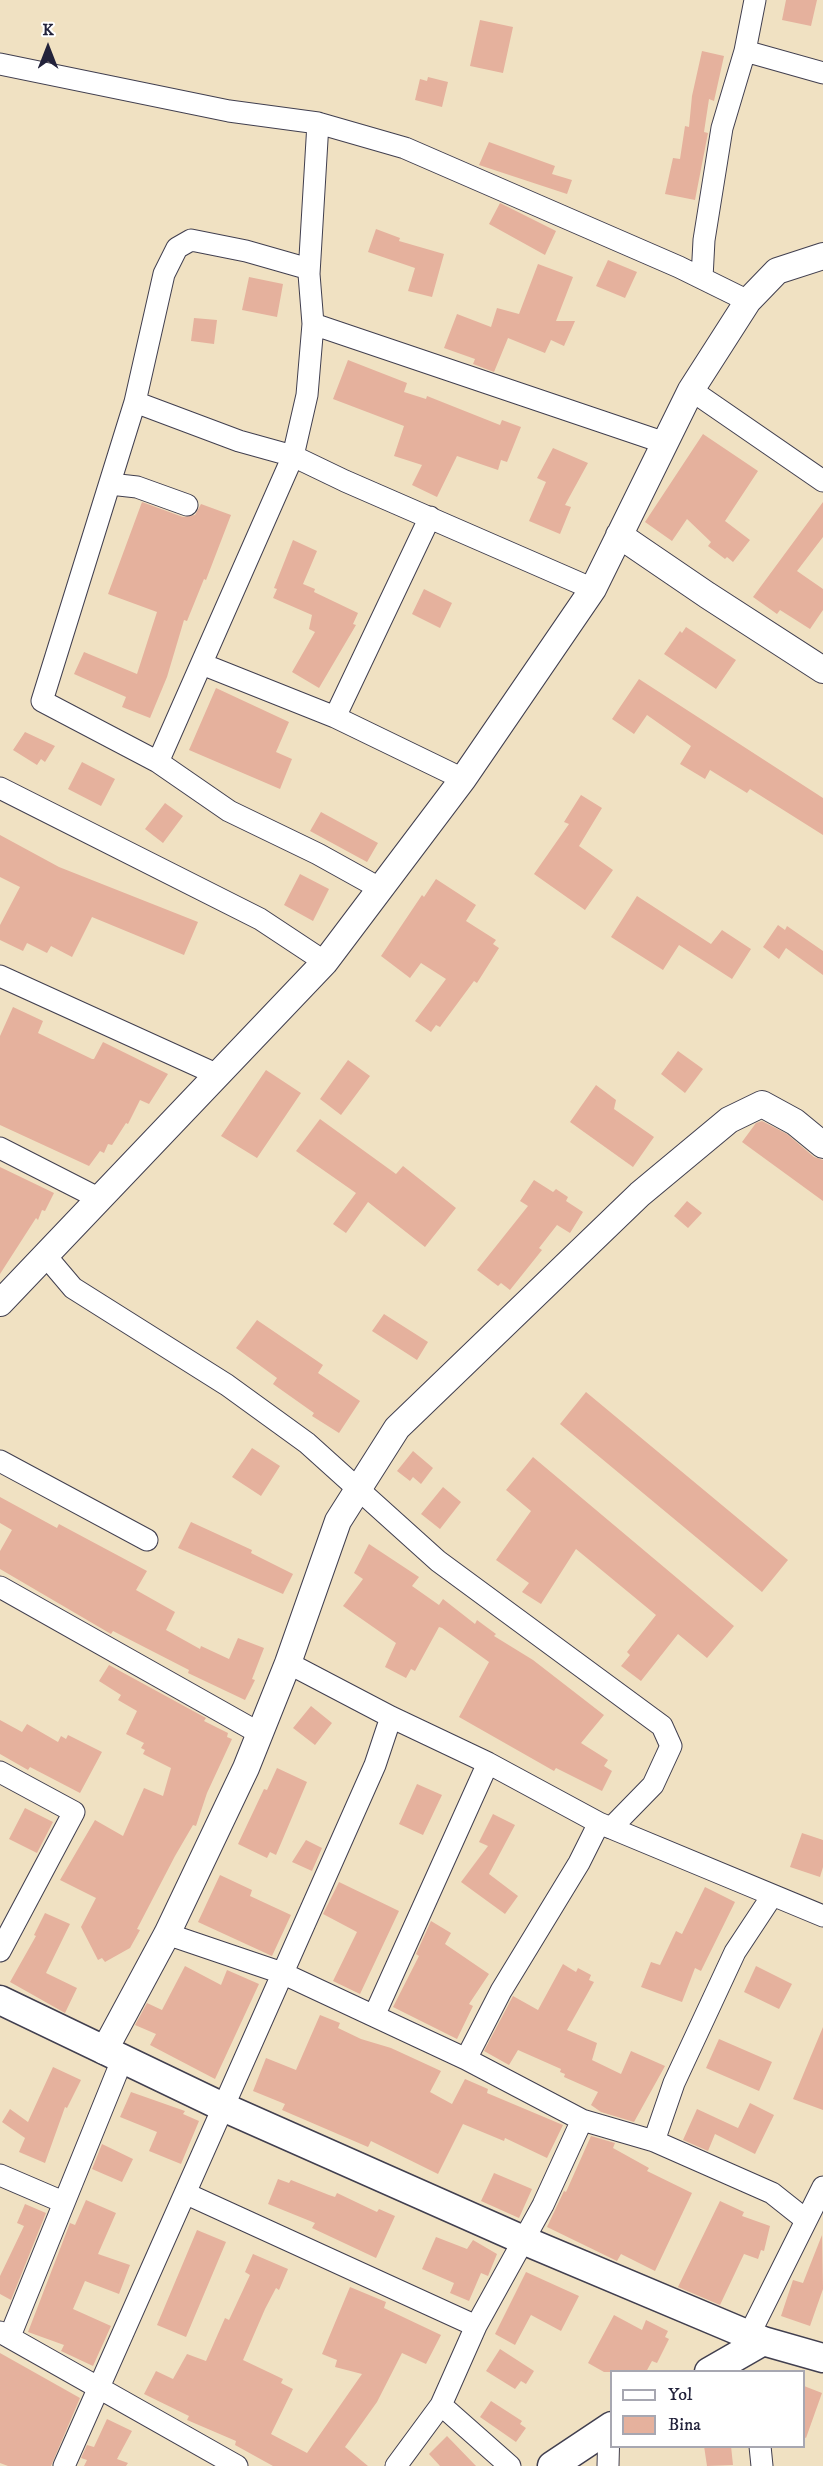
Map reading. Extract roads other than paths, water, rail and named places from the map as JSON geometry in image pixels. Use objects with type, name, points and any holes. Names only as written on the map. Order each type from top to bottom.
[{"type":"main road","points":[[0,2000],[223,2107],[523,2240],[750,2350],[823,2358]]},
{"type":"main road","points":[[713,2370],[750,2350]]},
{"type":"main road","points":[[552,2466],[610,2427]]},
{"type":"street","points":[[702,278],[704,240],[722,129],[746,51],[755,0]]},
{"type":"street","points":[[746,51],[823,73]]},
{"type":"street","points":[[0,64],[229,111],[318,123],[405,148],[702,278],[748,301]]},
{"type":"street","points":[[158,762],[293,456],[308,395],[313,324],[309,269],[318,123]]},
{"type":"street","points":[[309,269],[246,251],[191,240],[177,248],[164,274],[135,402],[42,701],[158,762],[229,811],[318,854],[381,889]]},
{"type":"street","points":[[0,1303],[325,962],[464,779],[593,589],[691,390],[748,301],[777,272],[823,256]]},
{"type":"street","points":[[313,324],[665,443]]},
{"type":"street","points":[[691,390],[823,481]]},
{"type":"street","points":[[135,402],[239,441],[293,456],[593,589]]},
{"type":"street","points":[[110,484],[136,488],[188,505]]},
{"type":"street","points":[[335,717],[430,517]]},
{"type":"street","points":[[619,535],[706,595],[823,670]]},
{"type":"street","points":[[202,664],[335,717],[464,779]]},
{"type":"street","points":[[0,788],[260,919],[325,962]]},
{"type":"street","points":[[0,976],[218,1075]]},
{"type":"street","points":[[237,2466],[5,2334],[63,2202],[113,2055],[167,1934],[246,1768],[288,1663],[338,1521],[397,1428],[640,1194],[729,1120],[762,1104],[795,1122],[823,1145]]},
{"type":"street","points":[[0,1148],[100,1199]]},
{"type":"street","points":[[45,1255],[73,1288],[227,1385],[307,1443],[438,1561],[662,1726],[670,1746],[653,1785],[605,1825],[579,1863],[501,1991],[466,2059]]},
{"type":"street","points":[[0,1461],[147,1540]]},
{"type":"street","points":[[0,1587],[259,1733]]},
{"type":"street","points":[[288,1663],[605,1825],[823,1916]]},
{"type":"street","points":[[64,2466],[187,2194],[223,2107],[375,1766],[391,1717]]},
{"type":"street","points":[[374,2016],[488,1764]]},
{"type":"street","points":[[0,1772],[74,1812],[0,1951]]},
{"type":"street","points":[[654,2141],[674,2083],[735,1952],[772,1896]]},
{"type":"street","points":[[167,1934],[282,1973],[466,2059],[582,2120],[654,2141],[772,2193],[806,2220]]},
{"type":"street","points":[[396,2466],[441,2405],[476,2326],[543,2205],[582,2120]]},
{"type":"street","points":[[0,2175],[63,2202]]},
{"type":"street","points":[[750,2350],[806,2220],[823,2187]]},
{"type":"street","points":[[187,2194],[476,2326]]},
{"type":"street","points":[[441,2405],[510,2466]]},
{"type":"street","points":[[608,2466],[610,2427]]},
{"type":"street","points":[[760,2448],[762,2466]]}]
